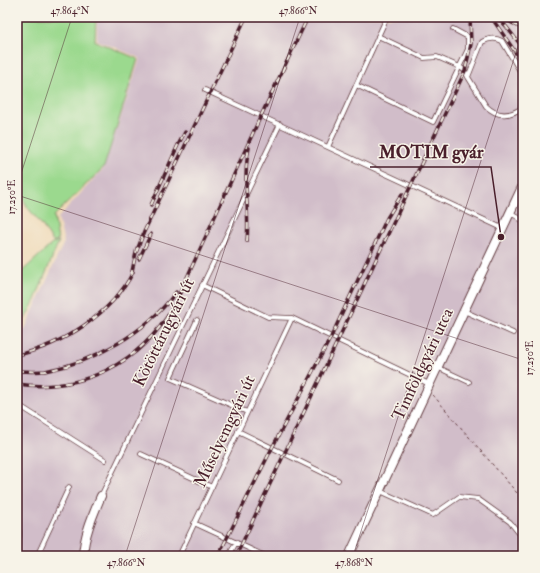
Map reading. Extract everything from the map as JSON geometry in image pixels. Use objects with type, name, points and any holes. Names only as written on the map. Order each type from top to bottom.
[{"type":"street","name":"Timföldgyári utca","points":[[349,556],[523,184]]},
{"type":"street","name":"Kötöttárugyári út","points":[[83,556],[83,548],[88,530],[101,496]]},
{"type":"lane","points":[[328,147],[387,17]]},
{"type":"lane","points":[[356,85],[433,122],[468,49],[468,37],[453,30]]},
{"type":"lane","points":[[378,36],[424,58],[437,57],[465,70],[486,106],[490,110],[501,115],[506,115],[518,111],[523,107]]},
{"type":"lane","points":[[468,77],[482,42],[490,38],[502,41],[523,76]]},
{"type":"lane","points":[[205,90],[502,228]]},
{"type":"lane","name":"Kötöttárugyári út","points":[[101,496],[280,124]]},
{"type":"lane","points":[[510,212],[523,221]]},
{"type":"lane","points":[[202,285],[268,317],[292,318],[428,386]]},
{"type":"lane","points":[[464,311],[513,333]]},
{"type":"lane","name":"Műselyemgyári út","points":[[179,556],[292,318]]},
{"type":"lane","points":[[197,320],[170,378],[247,412]]},
{"type":"lane","points":[[437,366],[469,382]]},
{"type":"lane","points":[[17,404],[105,460]]},
{"type":"lane","points":[[238,431],[338,480]]},
{"type":"lane","points":[[141,454],[212,487]]},
{"type":"lane","points":[[37,556],[69,487]]},
{"type":"lane","points":[[380,491],[433,515],[459,497],[478,499],[510,522],[518,532]]},
{"type":"lane","points":[[194,523],[265,556]]},
{"type":"lane","points":[[229,556],[236,542]]},
{"type":"path","points":[[428,386],[523,500]]},
{"type":"shaded area","points":[[97,17],[523,17],[523,556],[17,556],[17,332],[25,329],[64,242],[58,218],[104,168],[140,58],[97,40]]},
{"type":"green space","points":[[17,17],[96,17],[95,41],[138,59],[104,167],[54,216],[58,240],[53,242],[42,225],[28,208],[17,188]]},
{"type":"green space","points":[[59,241],[35,300],[21,327],[17,327],[17,276],[53,243]]},
{"type":"railway","points":[[136,253],[144,232],[246,17]]},
{"type":"railway","points":[[17,384],[41,386],[64,384],[87,378],[108,370],[145,344],[160,326],[174,306],[308,17]]},
{"type":"railway","points":[[236,556],[465,71],[471,44],[470,17]]},
{"type":"railway","points":[[491,17],[523,63]]},
{"type":"railway","points":[[497,17],[523,48]]},
{"type":"railway","points":[[516,17],[523,23]]},
{"type":"railway","points":[[503,18],[523,29]]},
{"type":"railway","points":[[151,205],[185,132]]},
{"type":"railway","points":[[247,241],[248,218],[246,171],[249,148]]},
{"type":"railway","points":[[218,556],[272,448],[331,337],[387,218],[402,194]]},
{"type":"railway","points":[[139,259],[151,234]]},
{"type":"railway","points":[[131,276],[137,248]]},
{"type":"railway","points":[[17,355],[34,351],[51,344],[84,326],[113,301],[133,272]]},
{"type":"railway","points":[[17,371],[45,371],[82,361],[100,353],[118,344],[134,333],[164,307],[176,292]]},
{"type":"place","name":"MOTIM gyár","points":[[501,237]]}]
